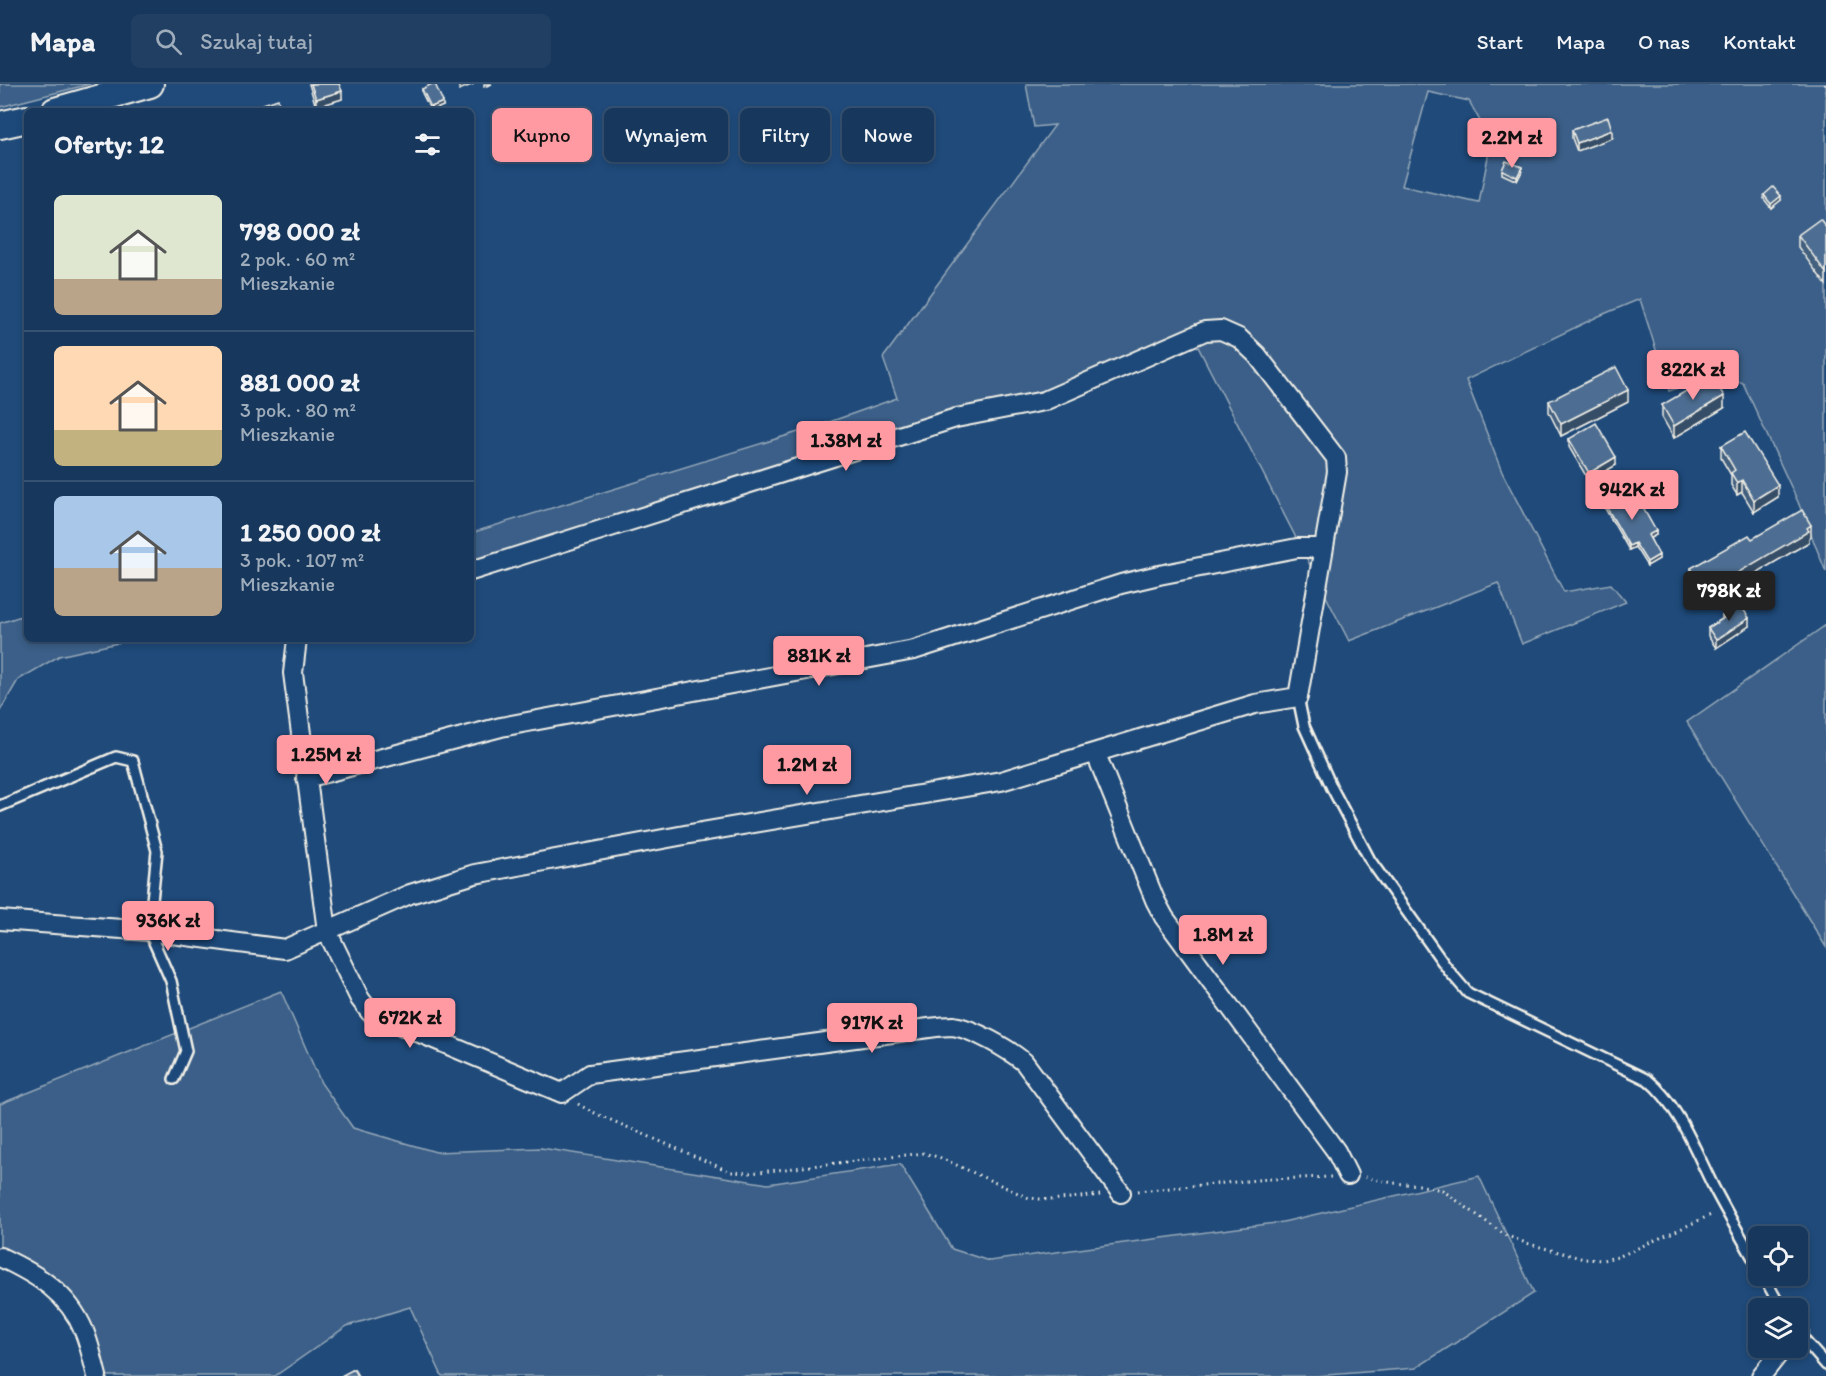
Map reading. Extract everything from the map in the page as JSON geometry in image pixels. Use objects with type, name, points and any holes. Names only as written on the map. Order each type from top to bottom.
[{"type":"street","points":[[66,108],[150,84]]},
{"type":"street","points":[[0,125],[24,120]]},
{"type":"street","points":[[0,920],[149,931],[285,949],[410,894],[475,874],[690,834],[1001,781],[1255,704],[1298,697],[1337,472],[1336,458],[1257,355],[1239,338],[1221,330],[1205,331],[1044,401],[956,418],[474,570]]},
{"type":"street","points":[[306,778],[501,727],[914,650],[1121,584],[1150,577],[1297,548],[1323,548]]},
{"type":"street","points":[[297,642],[293,673],[327,931],[360,999],[370,1012],[562,1093],[590,1074],[953,1026],[969,1031],[1011,1052],[1024,1062],[1120,1193]]},
{"type":"street","points":[[1096,754],[1164,917],[1336,1151],[1348,1175]]},
{"type":"street","points":[[0,1257],[48,1282],[70,1306],[84,1331],[98,1376]]},
{"type":"street","points":[[1761,1376],[1775,1358]]},
{"type":"lane","points":[[1298,697],[1304,726],[1332,788],[1370,860],[1449,971],[1468,993],[1648,1080],[1661,1090],[1748,1250]]},
{"type":"lane","points":[[0,806],[116,757],[133,761],[157,851],[149,931],[171,981],[186,1051],[174,1079]]},
{"type":"lane","points":[[1808,1344],[1826,1365]]},
{"type":"path","points":[[1825,84],[1826,92]]},
{"type":"path","points":[[562,1093],[590,1111],[731,1172],[751,1173],[924,1153],[941,1158],[1029,1198],[1050,1200],[1268,1179],[1328,1178],[1348,1175],[1371,1177],[1393,1183],[1442,1190],[1505,1235],[1584,1259],[1602,1260],[1618,1257],[1724,1208]]},
{"type":"shaded area","points":[[0,84],[90,84],[0,107]]},
{"type":"shaded area","points":[[1026,84],[1826,84],[1826,572],[1798,502],[1743,383],[1719,374],[1669,391],[1640,299],[1599,316],[1466,380],[1502,472],[1564,592],[1611,584],[1626,602],[1522,644],[1498,583],[1349,641],[1197,345],[474,570],[474,532],[821,425],[897,398],[883,358],[1055,125],[1034,127]],"holes":[[[1428,92],[1469,101],[1491,141],[1479,203],[1402,186]]]},
{"type":"shaded area","points":[[24,615],[24,642],[122,642],[59,656],[18,680],[0,711],[0,623]]},
{"type":"shaded area","points":[[1826,625],[1826,947],[1687,722]]},
{"type":"shaded area","points":[[281,991],[321,1083],[353,1128],[436,1152],[541,1148],[768,1184],[900,1164],[952,1249],[989,1261],[1283,1222],[1479,1176],[1534,1293],[1416,1368],[1315,1376],[442,1376],[410,1307],[347,1326],[275,1376],[105,1376],[82,1315],[0,1250],[0,1104]]},
{"type":"building","points":[[311,84],[339,84],[342,91],[316,99]]},
{"type":"building","points":[[435,84],[443,102],[431,107],[422,89]]},
{"type":"building","points":[[278,99],[281,108],[264,108],[263,104]]},
{"type":"building","points":[[1608,117],[1612,130],[1577,143],[1572,130]]},
{"type":"building","points":[[1506,161],[1522,167],[1517,177],[1502,170]]},
{"type":"building","points":[[1773,187],[1781,196],[1771,204],[1764,195]]},
{"type":"building","points":[[1820,219],[1826,227],[1826,273],[1798,235]]},
{"type":"building","points":[[1616,367],[1628,390],[1561,424],[1549,401]]},
{"type":"building","points":[[1712,376],[1724,396],[1674,426],[1662,405]]},
{"type":"building","points":[[1596,423],[1616,457],[1589,473],[1569,439]]},
{"type":"building","points":[[1745,432],[1778,485],[1754,500],[1742,480],[1737,483],[1731,473],[1735,470],[1721,446]]},
{"type":"building","points":[[1630,485],[1656,531],[1648,535],[1659,555],[1647,562],[1635,543],[1629,546],[1603,501]]},
{"type":"building","points":[[1802,510],[1811,525],[1807,528],[1809,531],[1705,592],[1691,568],[1749,535],[1752,539]]},
{"type":"building","points":[[1740,604],[1749,618],[1716,640],[1708,628],[1724,618],[1722,615]]},
{"type":"building","points":[[354,1369],[358,1376],[341,1376]]}]
